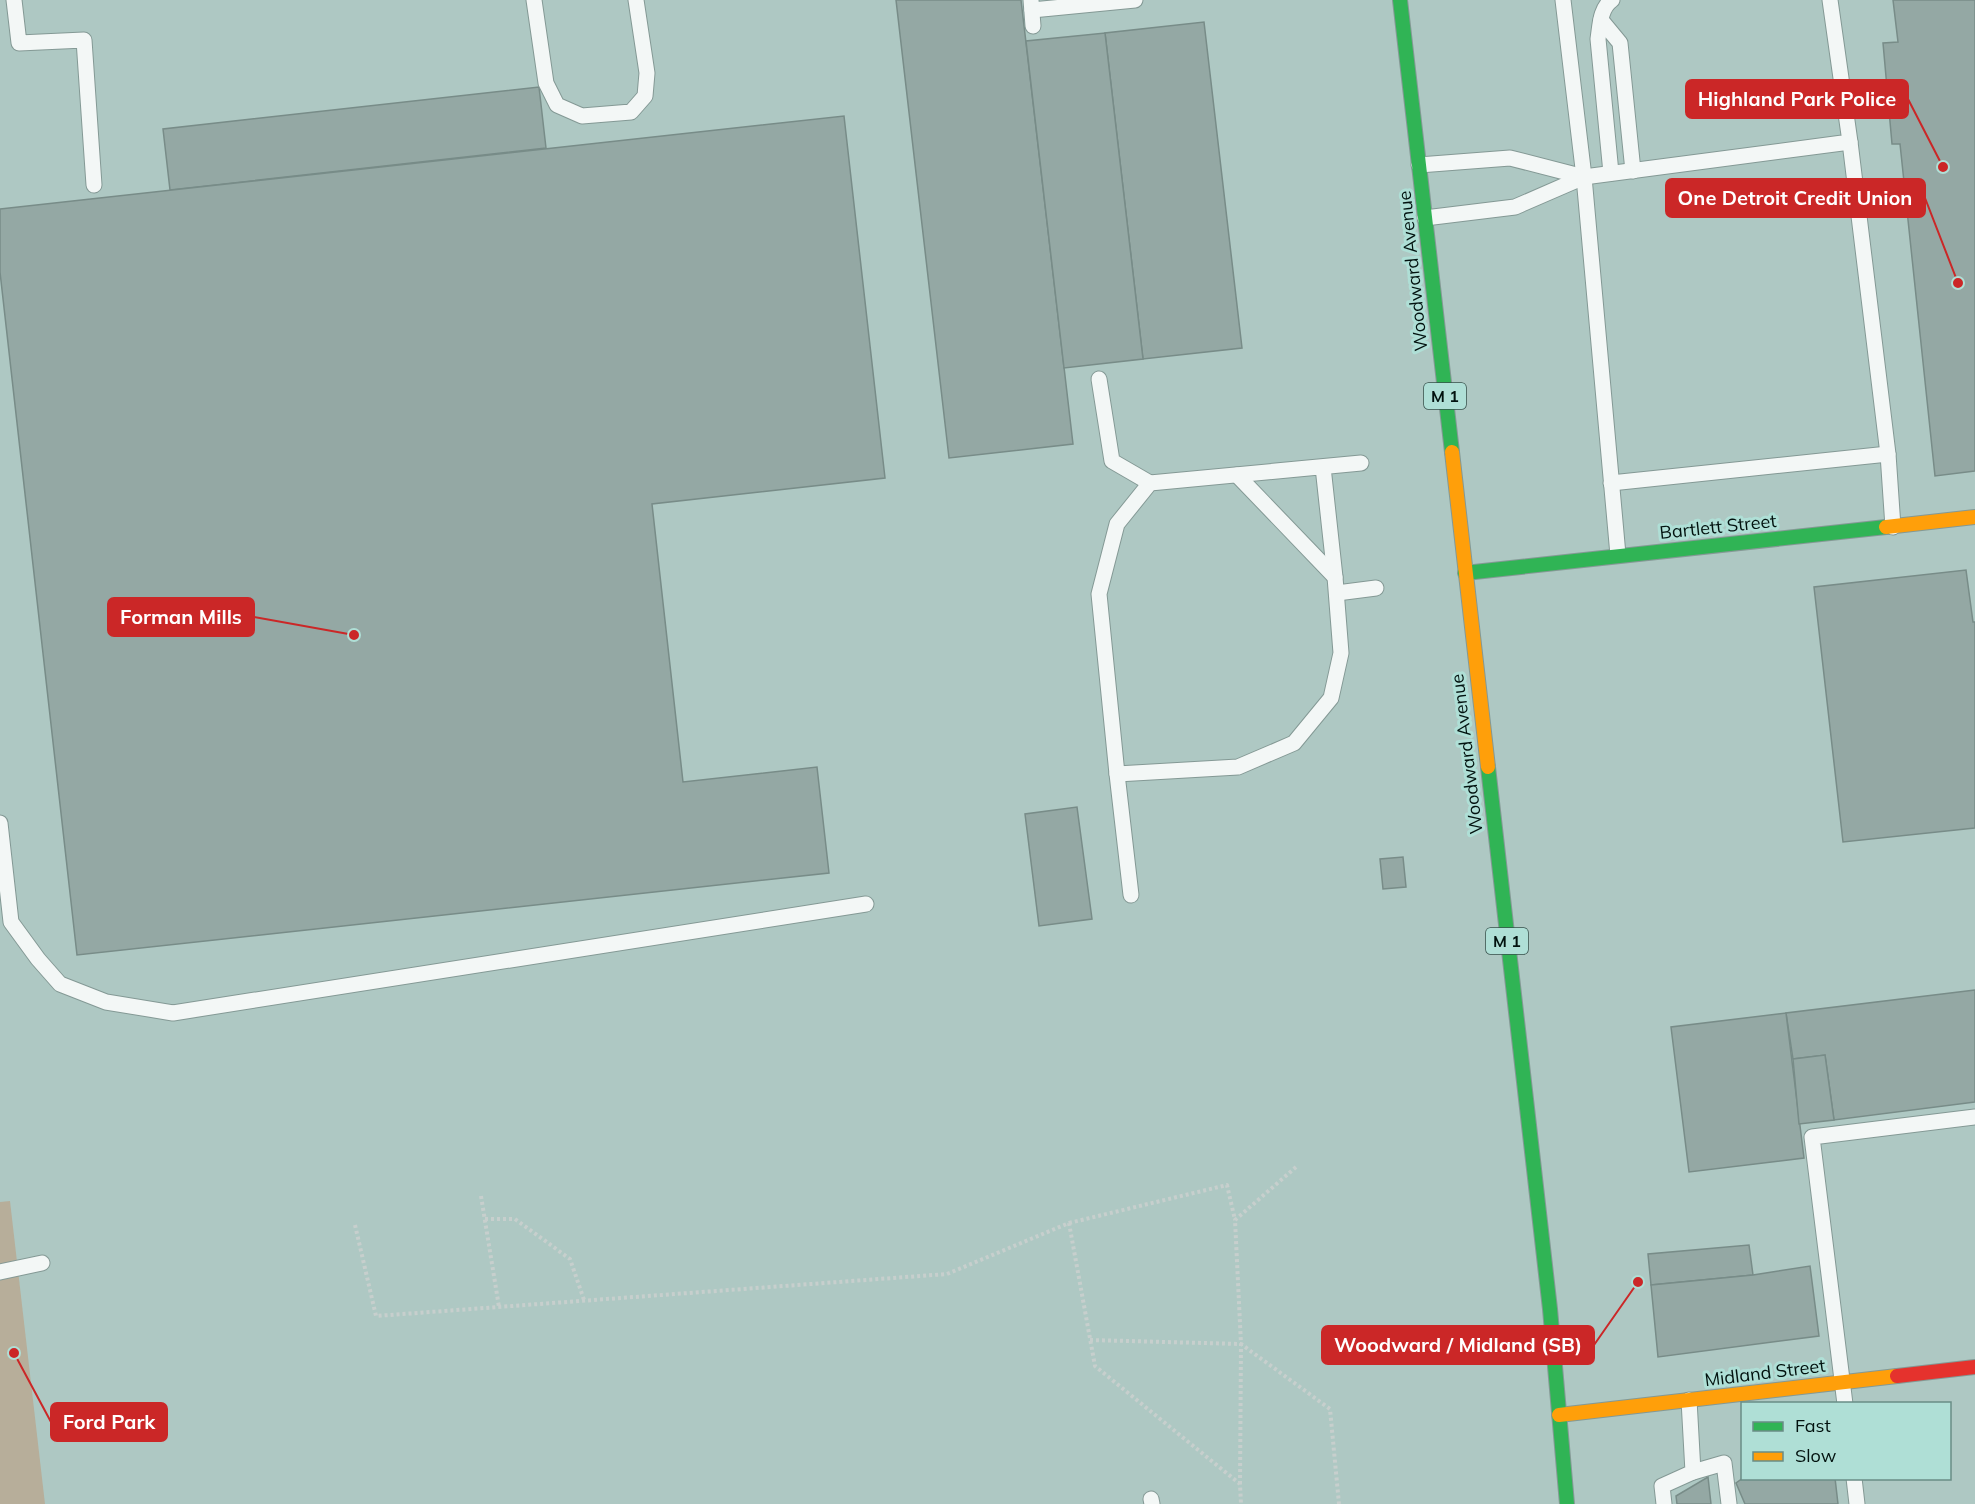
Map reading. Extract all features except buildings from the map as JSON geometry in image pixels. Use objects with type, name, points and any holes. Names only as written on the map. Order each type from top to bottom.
[{"type":"main road","name":"Woodward Avenue","points":[[1400,0],[1550,1309],[1567,1504]]},
{"type":"main road","name":"Bartlett Street","points":[[1465,573],[1975,517]]},
{"type":"main road","name":"Midland Street","points":[[1559,1415],[1975,1367]]},
{"type":"lane","points":[[14,0],[19,43],[84,40],[94,185]]},
{"type":"lane","points":[[534,0],[546,83],[557,105],[582,116],[631,112],[645,96],[647,73],[636,0]]},
{"type":"lane","points":[[1034,26],[1031,5],[1135,0]]},
{"type":"lane","points":[[1563,0],[1584,177],[1618,555]]},
{"type":"lane","points":[[1611,173],[1598,39],[1607,3],[1612,0]]},
{"type":"lane","points":[[1830,0],[1850,142],[1888,454],[1893,527]]},
{"type":"lane","points":[[1601,20],[1620,43],[1633,171]]},
{"type":"lane","points":[[1425,218],[1515,207],[1584,177],[1850,142]]},
{"type":"lane","points":[[1419,165],[1510,158],[1584,177]]},
{"type":"lane","points":[[1099,379],[1112,461],[1150,483],[1361,463]]},
{"type":"lane","points":[[1611,483],[1888,454]]},
{"type":"lane","points":[[1117,774],[1238,767],[1294,743],[1331,698],[1341,653],[1323,467]]},
{"type":"lane","points":[[1237,475],[1335,577]]},
{"type":"lane","points":[[1131,895],[1099,594],[1117,524],[1150,483]]},
{"type":"lane","points":[[1337,593],[1376,588]]},
{"type":"lane","points":[[0,824],[11,922],[60,984],[106,1002],[173,1013],[866,904]]},
{"type":"lane","points":[[1845,1402],[1812,1137],[1975,1117]]},
{"type":"lane","points":[[0,1272],[42,1263]]},
{"type":"lane","points":[[1689,1400],[1693,1472]]},
{"type":"lane","points":[[1664,1504],[1662,1486],[1693,1472],[1724,1463],[1729,1504]]},
{"type":"lane","points":[[1854,1480],[1857,1504]]},
{"type":"path","points":[[1235,1220],[1296,1167]]},
{"type":"path","points":[[355,1225],[376,1316],[947,1274],[1069,1223],[1227,1185],[1235,1220],[1240,1344],[1241,1504]]},
{"type":"path","points":[[481,1196],[499,1307]]},
{"type":"path","points":[[485,1219],[515,1219],[570,1259],[584,1300]]},
{"type":"path","points":[[1069,1223],[1095,1366],[1240,1484]]},
{"type":"path","points":[[1090,1340],[1240,1344],[1330,1409],[1339,1504]]},
{"type":"shaded area","points":[[10,1201],[45,1504],[0,1504],[0,1202]]},
{"type":"traffic: fast","points":[[1400,0],[1452,452]]},
{"type":"traffic: fast","points":[[1465,573],[1886,527]]},
{"type":"traffic: fast","points":[[1488,767],[1550,1309],[1567,1504]]},
{"type":"traffic: slow","points":[[1452,452],[1488,767]]},
{"type":"traffic: slow","points":[[1886,527],[1975,517]]},
{"type":"traffic: slow","points":[[1559,1415],[1897,1376]]},
{"type":"traffic: jam","points":[[1897,1376],[1975,1367]]},
{"type":"place","name":"Highland Park Police","points":[[1943,167]]},
{"type":"place","name":"One Detroit Credit Union","points":[[1958,283]]},
{"type":"place","name":"Forman Mills","points":[[354,635]]},
{"type":"place","name":"Woodward / Midland (SB)","points":[[1638,1282]]},
{"type":"place","name":"Ford Park","points":[[14,1353]]}]
